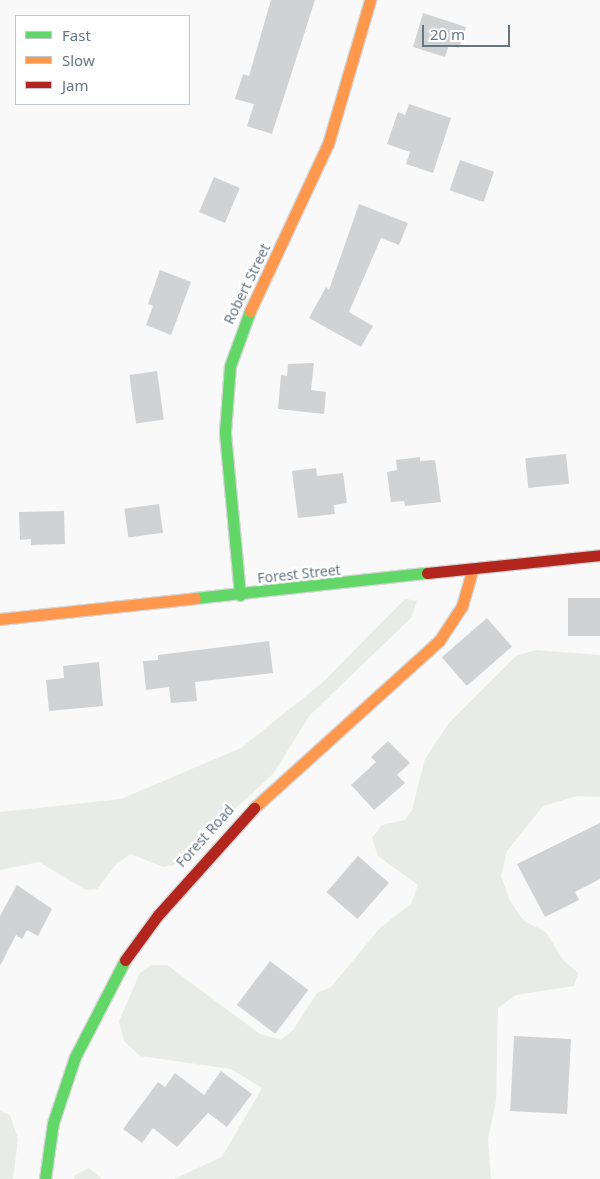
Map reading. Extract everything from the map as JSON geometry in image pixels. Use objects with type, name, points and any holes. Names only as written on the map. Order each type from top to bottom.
[{"type":"street","name":"Robert Street","points":[[240,595],[225,432],[230,366],[241,331],[328,144],[370,0]]},
{"type":"street","name":"Forest Street","points":[[0,620],[600,555]]},
{"type":"street","name":"Forest Road","points":[[44,1179],[54,1123],[75,1057],[118,970],[158,915],[239,820],[438,641],[462,606],[472,570]]},
{"type":"shaded area","points":[[405,599],[417,601],[411,618],[310,715],[273,774],[174,865],[163,867],[131,854],[117,863],[97,889],[86,890],[39,862],[0,870],[0,812],[121,799],[241,748],[322,683]]},
{"type":"shaded area","points":[[535,650],[600,655],[600,797],[577,796],[543,806],[507,851],[501,876],[510,901],[524,921],[546,932],[563,960],[578,973],[574,986],[516,995],[498,1008],[496,1101],[488,1139],[491,1179],[174,1179],[222,1157],[262,1088],[231,1069],[140,1056],[124,1041],[119,1021],[140,973],[151,965],[167,965],[260,1034],[281,1040],[293,1030],[317,993],[331,987],[380,928],[411,904],[418,885],[378,856],[372,838],[382,825],[405,820],[412,810],[425,759],[449,723],[516,656]]},
{"type":"shaded area","points":[[0,1111],[10,1115],[18,1139],[13,1179],[0,1179]]},
{"type":"shaded area","points":[[89,1168],[102,1179],[74,1179],[75,1175]]},
{"type":"building","points":[[271,0],[315,0],[272,134],[247,126],[254,104],[235,99],[243,74],[249,76]]},
{"type":"building","points":[[423,13],[466,27],[459,48],[449,45],[445,57],[413,47]]},
{"type":"building","points":[[409,104],[451,118],[433,173],[406,164],[410,152],[387,144],[398,112],[405,115]]},
{"type":"building","points":[[460,160],[494,172],[484,202],[450,190]]},
{"type":"building","points":[[214,177],[240,188],[225,223],[199,212]]},
{"type":"building","points":[[359,204],[408,223],[399,245],[381,238],[349,312],[373,326],[361,347],[309,318],[326,287],[329,290]]},
{"type":"building","points":[[160,270],[191,282],[171,335],[146,325],[153,306],[148,304]]},
{"type":"building","points":[[314,363],[311,390],[326,392],[324,414],[278,409],[281,375],[287,376],[288,364]]},
{"type":"building","points":[[157,371],[164,420],[136,423],[129,375]]},
{"type":"building","points":[[566,454],[569,484],[528,488],[525,458]]},
{"type":"building","points":[[420,457],[420,461],[435,460],[441,502],[405,506],[404,501],[391,502],[387,472],[397,470],[396,460]]},
{"type":"building","points":[[316,468],[317,476],[343,473],[347,503],[334,505],[335,514],[298,518],[292,471]]},
{"type":"building","points":[[159,504],[163,533],[128,538],[124,509]]},
{"type":"building","points":[[64,511],[65,544],[31,545],[31,539],[20,540],[19,512]]},
{"type":"building","points":[[568,598],[600,598],[600,636],[568,636]]},
{"type":"building","points":[[487,618],[512,647],[467,686],[442,657]]},
{"type":"building","points":[[269,641],[273,673],[195,682],[197,701],[171,703],[169,687],[146,690],[143,661],[158,660],[158,655]]},
{"type":"building","points":[[99,662],[103,706],[49,711],[46,680],[64,678],[63,666]]},
{"type":"building","points":[[388,741],[410,763],[397,775],[405,783],[374,810],[351,785],[376,762],[371,757]]},
{"type":"building","points":[[600,823],[600,879],[575,892],[579,900],[545,917],[517,864]]},
{"type":"building","points":[[358,856],[389,883],[357,919],[327,892]]},
{"type":"building","points":[[17,885],[52,909],[38,936],[27,930],[22,939],[16,935],[0,966],[0,916]]},
{"type":"building","points":[[270,961],[308,990],[275,1034],[237,1005]]},
{"type":"building","points":[[514,1036],[571,1039],[567,1114],[510,1111]]},
{"type":"building","points":[[221,1071],[252,1094],[227,1127],[208,1113],[177,1147],[153,1128],[142,1143],[123,1129],[158,1082],[165,1087],[175,1073],[204,1095]]},
{"type":"traffic: fast","points":[[240,595],[225,432],[230,366],[250,311]]},
{"type":"traffic: fast","points":[[195,598],[427,573]]},
{"type":"traffic: fast","points":[[45,1179],[53,1123],[75,1057],[125,960]]},
{"type":"traffic: slow","points":[[250,311],[328,144],[370,0]]},
{"type":"traffic: slow","points":[[254,808],[439,641],[462,606],[472,570]]},
{"type":"traffic: slow","points":[[0,619],[195,598]]},
{"type":"traffic: jam","points":[[427,573],[600,555]]},
{"type":"traffic: jam","points":[[125,960],[158,915],[254,808]]}]
